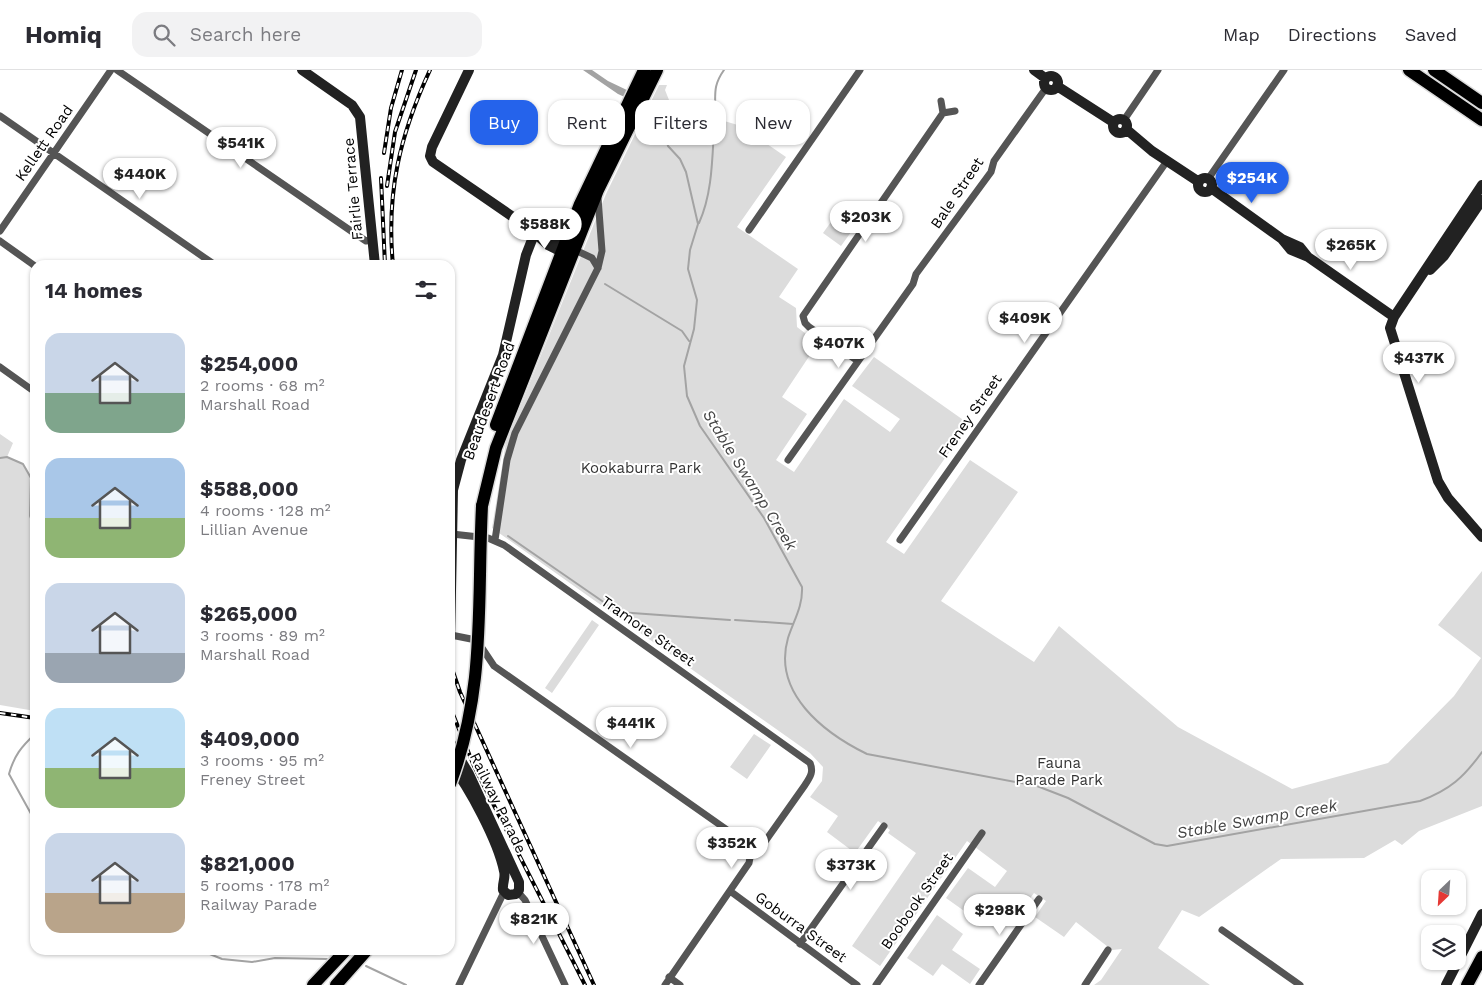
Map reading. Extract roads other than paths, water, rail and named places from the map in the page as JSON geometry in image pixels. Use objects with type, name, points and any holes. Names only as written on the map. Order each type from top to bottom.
[{"type":"highway","name":"Beaudesert Road","points":[[568,251],[572,224],[644,79],[657,70]]},
{"type":"highway","points":[[1409,70],[1482,120]]},
{"type":"highway","points":[[1434,70],[1482,103]]},
{"type":"highway","name":"Beaudesert Road","points":[[455,747],[461,727],[470,672],[478,506],[496,448],[568,251],[598,190],[629,112]]},
{"type":"highway","points":[[540,234],[572,224]]},
{"type":"highway","name":"Beaudesert Road","points":[[455,769],[466,737],[477,675],[478,506]]},
{"type":"highway","points":[[313,985],[341,955]]},
{"type":"highway","points":[[341,978],[353,955]]},
{"type":"highway","points":[[324,985],[341,978],[362,955]]},
{"type":"highway","points":[[1467,985],[1482,957]]},
{"type":"street","name":"Kellett Road","points":[[0,231],[111,70]]},
{"type":"street","points":[[117,70],[354,233],[366,241],[372,240]]},
{"type":"street","points":[[469,70],[432,147],[430,156],[440,167],[540,234],[568,251],[592,258],[598,268]]},
{"type":"street","points":[[749,230],[860,70]]},
{"type":"street","points":[[1034,70],[1046,83],[1054,76],[1057,79],[1057,86],[1113,122],[1113,130],[1117,133],[1125,124],[1158,70]]},
{"type":"street","points":[[1206,183],[1284,70]]},
{"type":"street","name":"Fairlie Terrace","points":[[306,71],[357,110],[362,124],[374,260]]},
{"type":"street","name":"Bale Street","points":[[788,460],[913,284],[916,274],[991,172],[994,161],[1046,83]]},
{"type":"street","points":[[858,361],[809,327],[805,323],[803,316],[943,113],[941,101]]},
{"type":"street","points":[[943,113],[955,111]]},
{"type":"street","points":[[0,116],[208,260]]},
{"type":"street","points":[[1125,124],[1167,161],[1206,183],[1282,239],[1294,243],[1308,257],[1394,317]]},
{"type":"street","name":"Freney Street","points":[[900,540],[1167,161]]},
{"type":"street","points":[[1482,186],[1390,325],[1391,337],[1436,477],[1448,498],[1482,537]]},
{"type":"street","name":"Beaudesert Road","points":[[495,540],[507,460],[515,433],[598,268],[602,251],[598,190]]},
{"type":"street","points":[[1417,283],[1444,256],[1482,200]]},
{"type":"street","points":[[455,483],[456,476],[503,355],[526,255],[540,234]]},
{"type":"street","points":[[0,242],[30,263]]},
{"type":"street","points":[[0,367],[30,388]]},
{"type":"street","name":"Tramore Street","points":[[455,534],[473,535],[495,540],[805,758],[812,769],[811,776],[764,843],[751,852]]},
{"type":"street","points":[[455,638],[471,638],[478,642],[494,666],[740,839],[751,852],[749,863],[665,985]]},
{"type":"street","name":"Railway Parade","points":[[455,756],[496,831],[515,878]]},
{"type":"street","name":"Railway Parade","points":[[455,769],[465,781],[474,800],[504,869],[504,880]]},
{"type":"street","points":[[800,944],[884,826]]},
{"type":"street","name":"Boobook Street","points":[[876,985],[982,832]]},
{"type":"street","points":[[459,985],[504,892],[502,885],[504,880],[515,878],[520,885],[518,892]]},
{"type":"street","name":"Goburra Street","points":[[730,890],[857,985]]},
{"type":"street","points":[[504,892],[511,895],[518,892]]},
{"type":"street","points":[[518,892],[525,900],[566,985]]},
{"type":"street","points":[[978,985],[1039,899]]},
{"type":"street","points":[[1446,985],[1482,914]]},
{"type":"street","points":[[1222,930],[1300,985]]},
{"type":"street","points":[[1084,985],[1108,950]]},
{"type":"street","points":[[670,977],[680,985]]},
{"type":"waterway","points":[[699,223],[710,184],[715,91],[724,70]]},
{"type":"waterway","name":"Stable Swamp Creek","points":[[668,145],[680,159],[686,172],[698,224],[690,250],[688,269],[697,300],[694,329],[684,366],[687,396],[700,426],[764,518],[802,587],[800,607],[788,638],[785,658],[788,676],[795,693],[805,709],[834,735],[867,754],[1037,786],[1068,798],[1155,844],[1167,846],[1420,801],[1431,797],[1456,782],[1482,752]]},
{"type":"waterway","points":[[605,284],[682,331],[689,341]]},
{"type":"waterway","points":[[0,458],[7,457],[23,464],[30,476]]},
{"type":"waterway","points":[[508,536],[618,612],[730,620]]},
{"type":"waterway","points":[[735,620],[793,624]]},
{"type":"waterway","points":[[30,739],[19,752],[9,774],[30,812]]},
{"type":"waterway","points":[[212,955],[222,959],[252,962],[275,958],[327,959]]},
{"type":"waterway","points":[[366,966],[406,985]]},
{"type":"railway","points":[[384,153],[391,108],[402,70]]},
{"type":"railway","points":[[387,186],[395,132],[416,70]]},
{"type":"railway","points":[[393,260],[392,213],[398,164],[403,141],[430,70]]},
{"type":"railway","points":[[381,178],[385,260]]},
{"type":"railway","points":[[455,678],[594,985]]},
{"type":"railway","points":[[0,713],[30,717]]},
{"type":"railway","points":[[455,719],[474,766],[585,985]]},
{"type":"park label","name":"Kookaburra Park","points":[[641,468]]},
{"type":"park label","name":"Fauna Parade Park","points":[[1059,772]]}]
